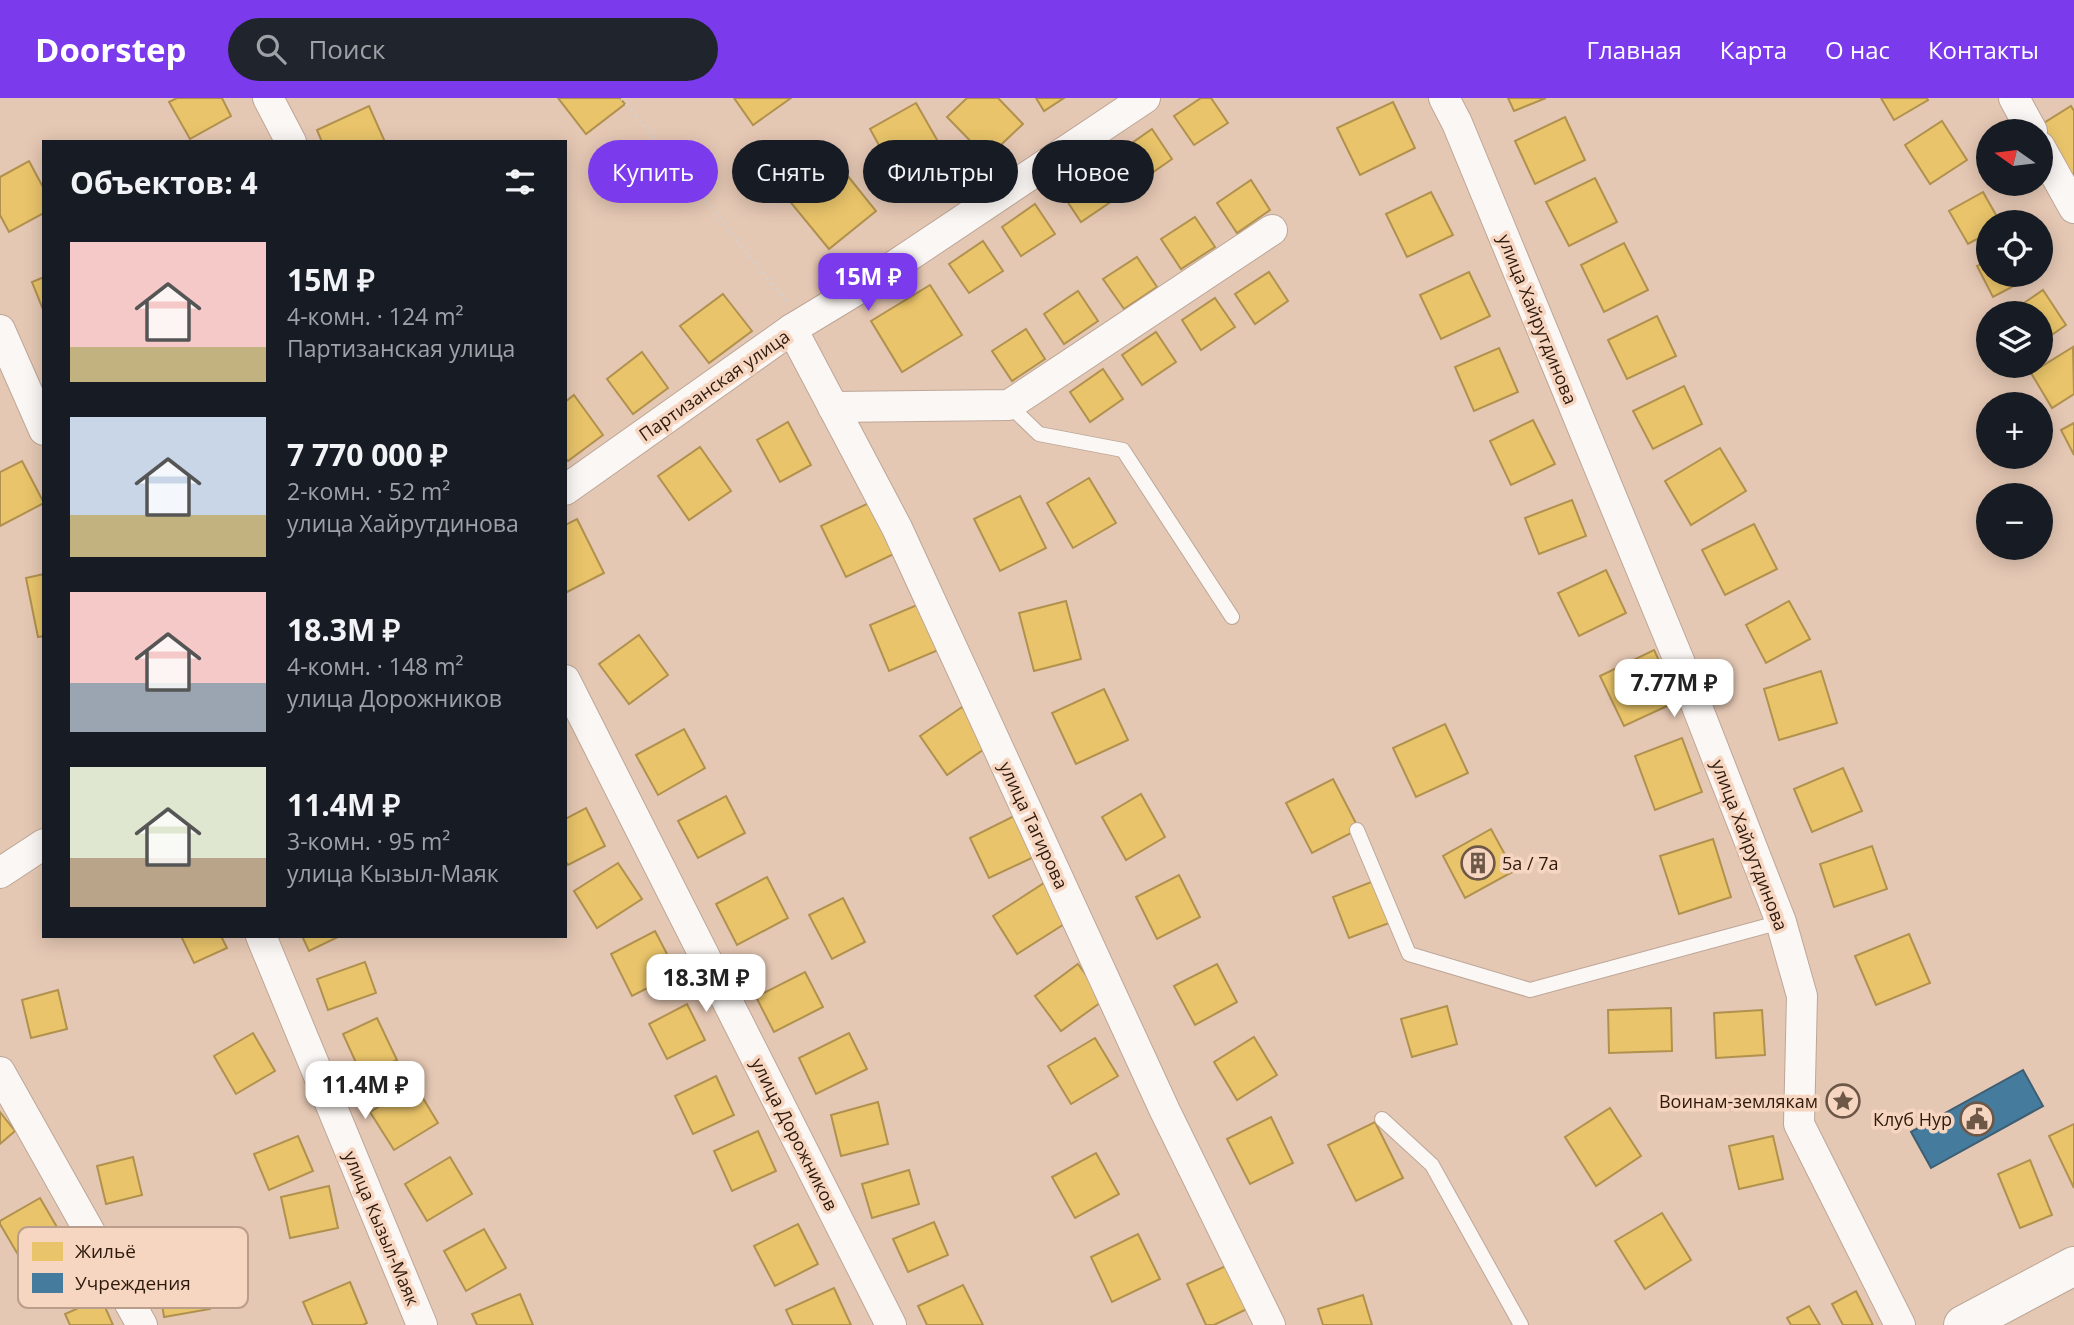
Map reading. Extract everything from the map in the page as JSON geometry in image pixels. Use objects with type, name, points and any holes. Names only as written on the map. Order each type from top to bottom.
[{"type":"main road","points":[[1963,1325],[2074,1266]]},
{"type":"street","points":[[268,98],[290,140]]},
{"type":"street","name":"Партизанская улица","points":[[567,489],[798,326],[873,280],[1145,98]]},
{"type":"street","name":"улица Хайрутдинова","points":[[1444,98],[1457,123],[1674,650],[1781,922],[1802,996],[1799,1124],[1900,1325]]},
{"type":"street","points":[[2014,98],[2025,119]]},
{"type":"street","points":[[2053,170],[2074,208]]},
{"type":"street","points":[[833,407],[1009,405],[1272,230]]},
{"type":"street","name":"улица Тагирова","points":[[798,326],[833,407],[897,528],[1165,1111],[1269,1325]]},
{"type":"street","points":[[0,330],[42,425]]},
{"type":"street","name":"улица Дорожников","points":[[567,684],[891,1325]]},
{"type":"street","points":[[0,873],[42,845]]},
{"type":"street","name":"улица Кызыл-Маяк","points":[[262,938],[422,1325]]},
{"type":"street","points":[[0,1072],[87,1227]]},
{"type":"street","points":[[132,1308],[142,1325]]},
{"type":"lane","points":[[1009,405],[1039,434],[1123,450],[1232,618]]},
{"type":"lane","points":[[1357,830],[1409,954],[1530,990],[1781,922]]},
{"type":"lane","points":[[1382,1119],[1432,1165],[1521,1325]]},
{"type":"path","points":[[622,98],[798,326]]},
{"type":"building: Жильё","points":[[177,98],[222,98],[231,116],[190,139],[169,102]]},
{"type":"building: Жильё","points":[[558,98],[620,98],[625,104],[586,134]]},
{"type":"building: Жильё","points":[[734,98],[791,98],[753,125]]},
{"type":"building: Жильё","points":[[967,98],[998,98],[1023,124],[1006,140],[969,140],[947,117]]},
{"type":"building: Жильё","points":[[1036,98],[1064,98],[1044,111]]},
{"type":"building: Жильё","points":[[1201,98],[1211,98],[1228,123],[1194,145],[1174,116]]},
{"type":"building: Жильё","points":[[1508,98],[1546,98],[1514,111]]},
{"type":"building: Жильё","points":[[1881,98],[1927,98],[1928,100],[1894,120]]},
{"type":"building: Жильё","points":[[1393,102],[1415,148],[1360,175],[1337,128]]},
{"type":"building: Жильё","points":[[916,103],[937,140],[876,140],[870,129]]},
{"type":"building: Жильё","points":[[369,106],[384,140],[321,140],[317,130]]},
{"type":"building: Жильё","points":[[2071,106],[2074,111],[2074,176],[2062,183],[2053,168],[2053,119],[2050,119]]},
{"type":"building: Жильё","points":[[1565,117],[1585,160],[1535,184],[1515,141]]},
{"type":"building: Жильё","points":[[1942,121],[1967,160],[1930,184],[1905,145]]},
{"type":"building: Жильё","points":[[1152,129],[1172,159],[1154,172],[1154,140],[1136,140]]},
{"type":"building: Жильё","points":[[29,161],[42,185],[42,214],[9,232],[0,215],[0,177]]},
{"type":"building: Жильё","points":[[849,177],[863,195],[863,203],[870,203],[876,211],[829,249],[791,203],[849,203]]},
{"type":"building: Жильё","points":[[1595,178],[1617,222],[1569,246],[1546,202]]},
{"type":"building: Жильё","points":[[1251,180],[1270,210],[1237,233],[1217,203]]},
{"type":"building: Жильё","points":[[1431,192],[1453,235],[1407,257],[1386,214]]},
{"type":"building: Жильё","points":[[1976,196],[1985,196],[1993,210],[1976,210],[1976,240],[1968,244],[1949,211]]},
{"type":"building: Жильё","points":[[1068,203],[1109,203],[1081,222]]},
{"type":"building: Жильё","points":[[1035,204],[1055,234],[1021,256],[1002,227]]},
{"type":"building: Жильё","points":[[1195,217],[1215,247],[1181,269],[1161,239]]},
{"type":"building: Жильё","points":[[983,241],[1003,271],[969,293],[949,264]]},
{"type":"building: Жильё","points":[[1624,243],[1648,290],[1604,312],[1581,265]]},
{"type":"building: Жильё","points":[[1137,257],[1157,287],[1124,309],[1103,279]]},
{"type":"building: Жильё","points":[[1269,272],[1288,301],[1255,324],[1235,294]]},
{"type":"building: Жильё","points":[[1469,272],[1490,316],[1441,339],[1420,295]]},
{"type":"building: Жильё","points":[[42,278],[42,307],[32,282]]},
{"type":"building: Жильё","points":[[930,285],[962,335],[902,372],[871,321]]},
{"type":"building: Жильё","points":[[1988,287],[2012,287],[1993,297]]},
{"type":"building: Жильё","points":[[2043,290],[2050,301],[2027,301]]},
{"type":"building: Жильё","points":[[1078,291],[1098,321],[1064,344],[1044,314]]},
{"type":"building: Жильё","points":[[723,294],[752,331],[709,363],[680,326]]},
{"type":"building: Жильё","points":[[1215,298],[1235,327],[1201,350],[1182,320]]},
{"type":"building: Жильё","points":[[2053,305],[2066,325],[2053,334]]},
{"type":"building: Жильё","points":[[1657,316],[1676,356],[1627,379],[1608,340]]},
{"type":"building: Жильё","points":[[1026,329],[1045,359],[1012,381],[992,351]]},
{"type":"building: Жильё","points":[[1156,332],[1176,362],[1142,385],[1122,355]]},
{"type":"building: Жильё","points":[[2073,347],[2074,394],[2053,407],[2053,392],[2042,392],[2034,378],[2053,378],[2053,359]]},
{"type":"building: Жильё","points":[[1499,348],[1518,392],[1474,411],[1455,367]]},
{"type":"building: Жильё","points":[[642,352],[668,388],[633,414],[607,379]]},
{"type":"building: Жильё","points":[[1103,369],[1123,399],[1090,422],[1070,392]]},
{"type":"building: Жильё","points":[[1684,386],[1702,424],[1653,449],[1633,411]]},
{"type":"building: Жильё","points":[[574,395],[603,435],[568,461],[567,460],[567,400]]},
{"type":"building: Жильё","points":[[1533,420],[1555,464],[1511,485],[1490,441]]},
{"type":"building: Жильё","points":[[788,422],[811,465],[780,482],[757,440]]},
{"type":"building: Жильё","points":[[2074,423],[2074,455],[2061,430]]},
{"type":"building: Жильё","points":[[700,447],[731,491],[689,520],[658,476]]},
{"type":"building: Жильё","points":[[1720,448],[1746,491],[1691,525],[1665,481]]},
{"type":"building: Жильё","points":[[22,461],[42,504],[0,526],[0,472]]},
{"type":"building: Жильё","points":[[1089,478],[1116,523],[1073,548],[1047,503]]},
{"type":"building: Жильё","points":[[1020,496],[1046,548],[1000,571],[974,519]]},
{"type":"building: Жильё","points":[[875,500],[900,551],[846,577],[821,526]]},
{"type":"building: Жильё","points":[[1572,500],[1586,536],[1539,554],[1525,518]]},
{"type":"building: Жильё","points":[[577,519],[604,573],[567,592],[567,524]]},
{"type":"building: Жильё","points":[[1754,524],[1777,569],[1725,595],[1702,550]]},
{"type":"building: Жильё","points":[[1606,570],[1626,613],[1579,636],[1558,593]]},
{"type":"building: Жильё","points":[[42,574],[42,636],[38,637],[26,578]]},
{"type":"building: Жильё","points":[[1066,601],[1081,659],[1034,671],[1019,613]]},
{"type":"building: Жильё","points":[[1789,601],[1810,639],[1766,663],[1746,625]]},
{"type":"building: Жильё","points":[[924,602],[943,648],[889,671],[870,625]]},
{"type":"building: Жильё","points":[[639,635],[668,675],[629,704],[599,664]]},
{"type":"building: Жильё","points":[[1654,650],[1678,701],[1624,726],[1600,676]]},
{"type":"building: Жильё","points":[[1821,671],[1837,723],[1779,740],[1764,689]]},
{"type":"building: Жильё","points":[[1104,689],[1128,740],[1076,764],[1052,713]]},
{"type":"building: Жильё","points":[[962,707],[990,745],[947,775],[920,736]]},
{"type":"building: Жильё","points":[[1445,724],[1468,773],[1416,797],[1393,748]]},
{"type":"building: Жильё","points":[[684,729],[705,768],[658,795],[636,755]]},
{"type":"building: Жильё","points":[[1682,738],[1702,792],[1655,810],[1635,756]]},
{"type":"building: Жильё","points":[[1843,768],[1862,811],[1812,832],[1794,789]]},
{"type":"building: Жильё","points":[[1333,779],[1359,829],[1312,853],[1286,803]]},
{"type":"building: Жильё","points":[[1141,794],[1165,837],[1126,860],[1102,817]]},
{"type":"building: Жильё","points":[[726,796],[745,833],[698,858],[678,821]]},
{"type":"building: Жильё","points":[[586,808],[605,846],[568,865],[567,818]]},
{"type":"building: Жильё","points":[[1016,815],[1036,856],[989,878],[970,838]]},
{"type":"building: Жильё","name":"5а / 7а","points":[[1491,829],[1514,871],[1465,898],[1443,856]]},
{"type":"building: Жильё","points":[[1713,839],[1731,897],[1679,914],[1660,856]]},
{"type":"building: Жильё","points":[[1872,846],[1887,889],[1834,907],[1820,864]]},
{"type":"building: Жильё","points":[[618,863],[642,899],[597,928],[574,891]]},
{"type":"building: Жильё","points":[[1179,875],[1200,917],[1157,939],[1136,897]]},
{"type":"building: Жильё","points":[[767,877],[788,918],[737,945],[716,904]]},
{"type":"building: Жильё","points":[[1384,877],[1400,919],[1349,938],[1333,897]]},
{"type":"building: Жильё","points":[[1044,883],[1069,921],[1017,954],[993,916]]},
{"type":"building: Жильё","points":[[843,898],[865,942],[832,959],[809,915]]},
{"type":"building: Жильё","points":[[655,931],[677,973],[632,996],[611,954]]},
{"type":"building: Жильё","points":[[1909,934],[1930,983],[1876,1005],[1855,956]]},
{"type":"building: Жильё","points":[[182,938],[222,938],[227,948],[194,963]]},
{"type":"building: Жильё","points":[[303,938],[336,938],[309,951]]},
{"type":"building: Жильё","points":[[365,962],[376,993],[328,1010],[317,979]]},
{"type":"building: Жильё","points":[[1078,964],[1104,1000],[1061,1031],[1035,996]]},
{"type":"building: Жильё","points":[[1217,964],[1237,1002],[1195,1025],[1174,986]]},
{"type":"building: Жильё","points":[[805,972],[823,1007],[774,1032],[756,997]]},
{"type":"building: Жильё","points":[[58,990],[67,1029],[31,1038],[22,1000]]},
{"type":"building: Жильё","points":[[687,1004],[705,1040],[667,1059],[649,1024]]},
{"type":"building: Жильё","points":[[1447,1006],[1457,1044],[1412,1057],[1401,1019]]},
{"type":"building: Жильё","points":[[1671,1008],[1672,1051],[1609,1053],[1608,1010]]},
{"type":"building: Жильё","points":[[1762,1010],[1765,1055],[1716,1058],[1714,1013]]},
{"type":"building: Жильё","points":[[377,1018],[397,1060],[362,1076],[343,1034]]},
{"type":"building: Жильё","points":[[253,1033],[275,1071],[236,1094],[214,1056]]},
{"type":"building: Жильё","points":[[849,1033],[867,1069],[816,1094],[799,1058]]},
{"type":"building: Жильё","points":[[1254,1037],[1277,1075],[1237,1100],[1214,1062]]},
{"type":"building: Жильё","points":[[1095,1038],[1118,1076],[1071,1104],[1048,1066]]},
{"type":"building: Жильё","points":[[716,1076],[734,1115],[693,1134],[675,1096]]},
{"type":"building: Жильё","points":[[415,1085],[438,1123],[394,1150],[370,1112]]},
{"type":"building: Жильё","points":[[878,1102],[888,1144],[841,1156],[831,1115]]},
{"type":"building: Жильё","points":[[1610,1108],[1641,1156],[1596,1186],[1565,1137]]},
{"type":"building: Жильё","points":[[0,1112],[15,1131],[0,1144]]},
{"type":"building: Жильё","points":[[1271,1117],[1293,1163],[1250,1184],[1227,1139]]},
{"type":"building: Жильё","points":[[1375,1122],[1403,1178],[1356,1201],[1328,1145]]},
{"type":"building: Жильё","points":[[2074,1124],[2074,1188],[2049,1136]]},
{"type":"building: Жильё","points":[[758,1131],[776,1171],[732,1191],[714,1151]]},
{"type":"building: Жильё","points":[[298,1136],[313,1171],[269,1190],[254,1154]]},
{"type":"building: Жильё","points":[[1773,1136],[1783,1179],[1739,1189],[1729,1146]]},
{"type":"building: Жильё","points":[[1096,1153],[1119,1194],[1075,1218],[1052,1177]]},
{"type":"building: Жильё","points":[[133,1157],[142,1195],[106,1204],[97,1166]]},
{"type":"building: Жильё","points":[[450,1157],[472,1194],[427,1221],[405,1184]]},
{"type":"building: Жильё","points":[[2030,1160],[2052,1215],[2020,1228],[1998,1174]]},
{"type":"building: Жильё","points":[[909,1170],[919,1204],[872,1218],[862,1184]]},
{"type":"building: Жильё","points":[[329,1186],[338,1228],[290,1238],[281,1197]]},
{"type":"building: Жильё","points":[[40,1198],[57,1227],[18,1227],[18,1255],[0,1221]]},
{"type":"building: Жильё","points":[[1662,1213],[1691,1260],[1645,1289],[1615,1241]]},
{"type":"building: Жильё","points":[[934,1222],[948,1255],[908,1272],[893,1239]]},
{"type":"building: Жильё","points":[[798,1224],[818,1264],[775,1286],[754,1246]]},
{"type":"building: Жильё","points":[[484,1229],[506,1268],[466,1291],[444,1251]]},
{"type":"building: Жильё","points":[[1138,1234],[1160,1279],[1112,1302],[1091,1257]]},
{"type":"building: Жильё","points":[[1230,1264],[1251,1307],[1214,1325],[1206,1325],[1187,1284]]},
{"type":"building: Жильё","points":[[350,1282],[367,1323],[313,1325],[303,1302]]},
{"type":"building: Жильё","points":[[963,1285],[983,1325],[927,1325],[918,1306]]},
{"type":"building: Жильё","points":[[834,1288],[851,1325],[793,1325],[786,1310]]},
{"type":"building: Жильё","points":[[1856,1291],[1873,1325],[1843,1325],[1832,1304]]},
{"type":"building: Жильё","points":[[520,1294],[533,1325],[477,1325],[472,1314]]},
{"type":"building: Жильё","points":[[1363,1295],[1372,1325],[1323,1325],[1318,1309]]},
{"type":"building: Жильё","points":[[1809,1306],[1820,1325],[1791,1325],[1787,1318]]},
{"type":"building: Жильё","points":[[78,1308],[105,1308],[113,1325],[70,1325],[65,1314]]},
{"type":"building: Жильё","points":[[163,1308],[210,1308],[210,1309],[164,1317]]},
{"type":"building: Учреждения","name":"Клуб Нур","points":[[2023,1070],[2043,1106],[1931,1168],[1911,1132]]},
{"type":"place","name":"5а / 7а","points":[[1478,863]]},
{"type":"place","name":"Воинам-землякам","points":[[1843,1101]]},
{"type":"place","name":"Клуб Нур","points":[[1977,1119]]}]
